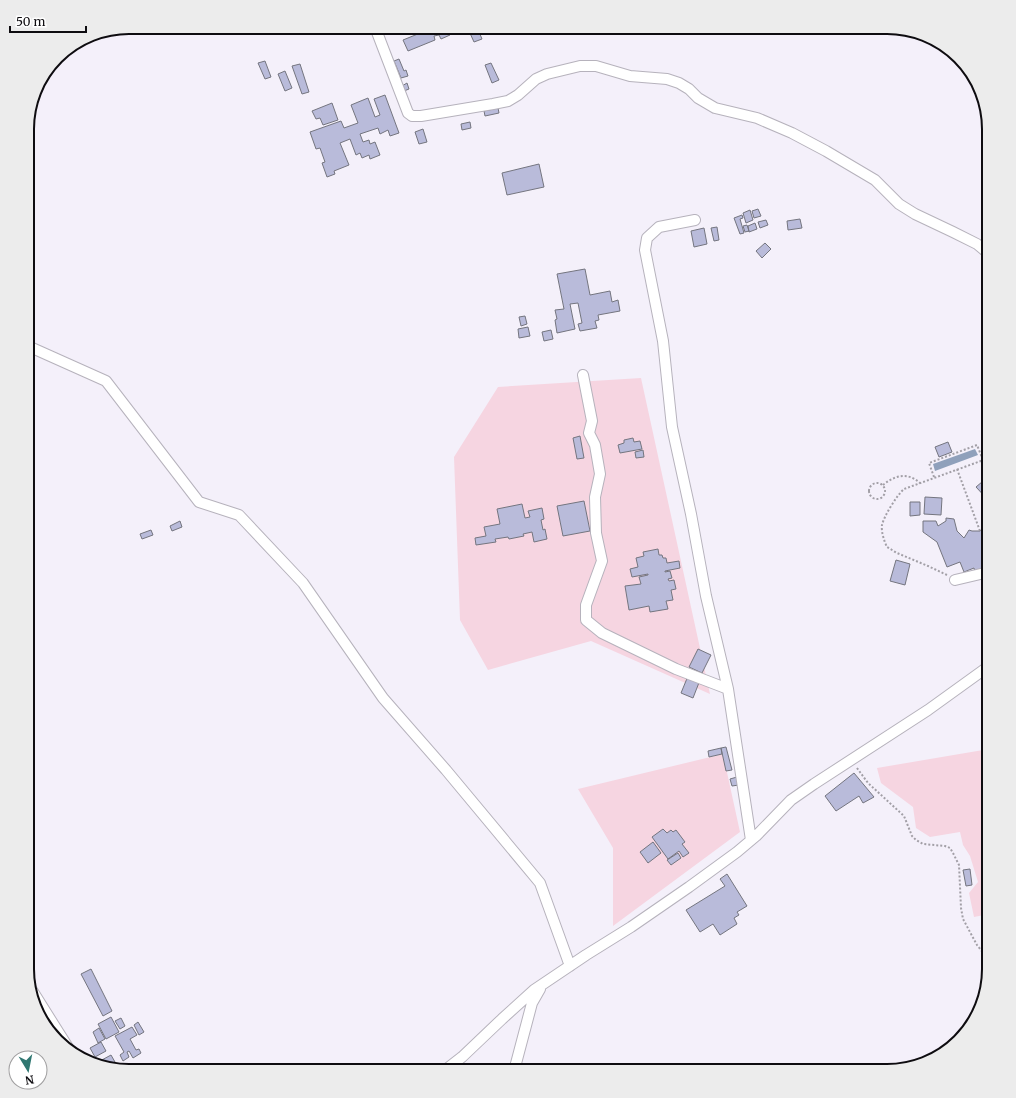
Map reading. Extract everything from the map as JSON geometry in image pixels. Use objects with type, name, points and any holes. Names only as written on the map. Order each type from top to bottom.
[{"type":"street","points":[[378,34],[408,113],[412,116],[442,114],[508,101],[518,95],[536,79],[547,74],[580,66],[596,66],[630,76],[667,79],[679,83],[689,89],[698,98],[715,108],[757,118],[792,133],[875,180],[899,204],[915,214],[954,232],[982,248]]},
{"type":"street","points":[[695,220],[659,227],[647,238],[645,250],[663,341],[672,427],[691,514],[706,596],[728,689],[751,840]]},
{"type":"street","points":[[34,349],[106,381],[200,502],[239,515],[303,584],[383,698],[451,776],[540,883],[570,966]]},
{"type":"street","points":[[583,375],[592,421],[589,433],[595,445],[600,474],[595,497],[596,533],[602,562],[586,605],[586,620],[602,632],[676,669],[728,689]]},
{"type":"street","points":[[955,580],[982,574]]},
{"type":"street","points":[[453,1064],[534,990],[632,927],[719,865],[751,840],[791,800],[909,723],[982,671]]},
{"type":"street","points":[[516,1064],[532,1003],[537,992],[548,980]]},
{"type":"street","points":[[41,1004],[60,1033]]},
{"type":"path","points":[[934,478],[929,463],[977,445],[982,458]]},
{"type":"path","points":[[955,580],[887,547],[884,542],[882,526],[898,495],[904,489],[982,460]]},
{"type":"path","points":[[957,469],[980,531]]},
{"type":"path","points":[[883,485],[893,478],[903,476],[912,477],[920,483]]},
{"type":"path","points":[[878,482],[883,485],[885,490],[882,497],[877,499],[872,497],[869,492],[872,485],[878,482]]},
{"type":"path","points":[[851,760],[868,783],[904,816],[912,836],[916,840],[923,844],[945,846],[950,848],[959,865],[963,919],[982,951]]},
{"type":"shaded area","points":[[641,378],[710,694],[591,641],[488,670],[460,620],[454,457],[498,387]]},
{"type":"shaded area","points":[[982,750],[982,915],[974,917],[969,893],[978,882],[970,856],[963,845],[960,832],[930,837],[916,828],[913,807],[881,783],[877,768]]},
{"type":"shaded area","points":[[723,754],[740,832],[613,926],[613,848],[578,789]]},
{"type":"water","points":[[975,449],[978,455],[935,471],[933,464]]},
{"type":"building","points":[[418,34],[450,35],[441,39],[439,35],[434,36],[435,40],[408,51],[403,40]]},
{"type":"building","points":[[470,34],[480,34],[482,39],[474,42]]},
{"type":"building","points":[[399,59],[408,76],[401,78],[394,61]]},
{"type":"building","points":[[265,61],[271,77],[265,79],[258,63]]},
{"type":"building","points":[[491,63],[499,80],[492,83],[485,65]]},
{"type":"building","points":[[300,64],[309,92],[302,94],[292,66]]},
{"type":"building","points":[[285,71],[292,88],[285,91],[278,74]]},
{"type":"building","points":[[407,83],[409,89],[404,91],[402,86]]},
{"type":"building","points":[[385,95],[399,133],[390,136],[388,130],[380,134],[378,128],[360,134],[363,142],[369,140],[370,144],[375,142],[380,155],[370,159],[369,155],[362,158],[360,153],[356,155],[350,139],[340,143],[349,165],[334,171],[335,174],[327,177],[322,163],[325,162],[320,148],[316,149],[310,132],[341,121],[344,128],[358,123],[351,105],[368,98],[375,117],[380,115],[374,99]]},
{"type":"building","points":[[332,103],[338,120],[323,125],[320,118],[316,119],[312,111]]},
{"type":"building","points":[[498,108],[499,113],[485,116],[484,111]]},
{"type":"building","points":[[470,122],[471,128],[462,130],[461,124]]},
{"type":"building","points":[[423,129],[427,142],[419,144],[415,132]]},
{"type":"building","points":[[539,164],[544,187],[507,195],[502,173]]},
{"type":"building","points":[[758,209],[761,216],[754,218],[752,211]]},
{"type":"building","points":[[750,210],[753,220],[746,223],[743,213]]},
{"type":"building","points":[[742,215],[743,218],[740,219],[744,233],[740,234],[734,218]]},
{"type":"building","points":[[800,219],[802,228],[788,230],[787,221]]},
{"type":"building","points":[[766,220],[768,225],[760,228],[758,222]]},
{"type":"building","points":[[755,223],[757,229],[749,232],[748,226]]},
{"type":"building","points":[[747,225],[749,231],[745,232],[743,226]]},
{"type":"building","points":[[717,227],[719,240],[714,241],[711,228]]},
{"type":"building","points":[[704,228],[707,244],[694,247],[691,231]]},
{"type":"building","points":[[765,243],[771,249],[762,258],[756,251]]},
{"type":"building","points":[[585,269],[590,295],[610,291],[612,302],[618,300],[620,311],[598,315],[599,320],[595,321],[597,328],[580,331],[578,324],[582,323],[578,303],[570,304],[575,329],[557,333],[555,320],[557,319],[555,310],[564,309],[557,274]]},
{"type":"building","points":[[525,316],[527,324],[521,326],[519,317]]},
{"type":"building","points":[[528,327],[530,336],[519,338],[518,329]]},
{"type":"building","points":[[551,330],[553,339],[544,341],[542,332]]},
{"type":"building","points":[[580,436],[584,458],[577,459],[573,438]]},
{"type":"building","points":[[633,438],[634,442],[640,441],[642,449],[620,453],[618,445],[624,443],[624,440]]},
{"type":"building","points":[[948,442],[952,452],[939,457],[935,447]]},
{"type":"building","points":[[643,450],[644,457],[636,458],[635,452]]},
{"type":"building","points":[[982,482],[982,493],[976,487]]},
{"type":"building","points":[[925,497],[942,498],[941,515],[924,514]]},
{"type":"building","points":[[584,501],[590,531],[563,536],[557,506]]},
{"type":"building","points":[[910,502],[920,502],[920,515],[910,516]]},
{"type":"building","points":[[522,504],[525,518],[530,517],[528,511],[542,508],[544,519],[541,520],[547,539],[534,542],[532,532],[523,534],[524,536],[509,539],[508,537],[495,539],[496,542],[476,545],[475,538],[486,536],[484,527],[500,524],[497,509]]},
{"type":"building","points":[[946,518],[954,519],[957,531],[964,538],[969,530],[980,531],[982,529],[982,570],[975,572],[974,568],[964,572],[960,562],[947,567],[937,542],[923,532],[923,521],[936,521],[938,526],[946,521]]},
{"type":"building","points":[[180,521],[182,527],[172,531],[170,526]]},
{"type":"building","points":[[151,530],[153,535],[142,539],[140,534]]},
{"type":"building","points":[[658,549],[659,555],[666,558],[667,563],[679,561],[680,568],[665,571],[670,571],[672,578],[668,579],[669,581],[674,580],[676,589],[671,590],[673,600],[666,601],[668,609],[650,612],[649,606],[629,610],[625,586],[641,584],[639,577],[648,575],[632,577],[630,569],[638,567],[636,558],[644,556],[643,552]]},
{"type":"building","points":[[896,560],[910,564],[905,585],[890,581]]},
{"type":"building","points":[[698,649],[711,655],[702,673],[689,667]]},
{"type":"building","points":[[688,676],[700,680],[693,698],[681,693]]},
{"type":"building","points":[[726,747],[732,770],[726,771],[721,748]]},
{"type":"building","points":[[721,748],[722,754],[709,757],[708,751]]},
{"type":"building","points":[[854,773],[874,797],[863,803],[859,796],[836,811],[825,796]]},
{"type":"building","points":[[737,777],[739,785],[732,786],[730,779]]},
{"type":"building","points":[[663,829],[667,833],[671,830],[673,832],[676,830],[685,842],[682,844],[689,853],[683,857],[679,851],[668,859],[652,837]]},
{"type":"building","points":[[653,842],[661,853],[648,863],[640,852]]},
{"type":"building","points":[[678,853],[681,858],[671,865],[667,860]]},
{"type":"building","points":[[970,869],[972,885],[966,886],[963,870]]},
{"type":"building","points":[[727,874],[747,906],[737,912],[739,915],[734,918],[737,924],[720,935],[713,924],[700,932],[686,910],[725,886],[720,879]]},
{"type":"building","points":[[91,969],[112,1011],[103,1016],[81,974]]},
{"type":"building","points":[[111,1017],[119,1032],[106,1039],[98,1024]]},
{"type":"building","points":[[121,1018],[125,1026],[120,1029],[115,1021]]},
{"type":"building","points":[[138,1022],[144,1032],[139,1035],[134,1025]]},
{"type":"building","points":[[132,1027],[137,1035],[130,1039],[136,1050],[139,1049],[141,1053],[133,1058],[129,1051],[127,1052],[129,1057],[123,1061],[120,1055],[124,1052],[115,1036]]},
{"type":"building","points":[[99,1028],[105,1039],[98,1043],[93,1032]]},
{"type":"building","points":[[101,1042],[106,1051],[95,1057],[90,1048]]},
{"type":"building","points":[[111,1055],[115,1062],[114,1063],[102,1060]]}]
